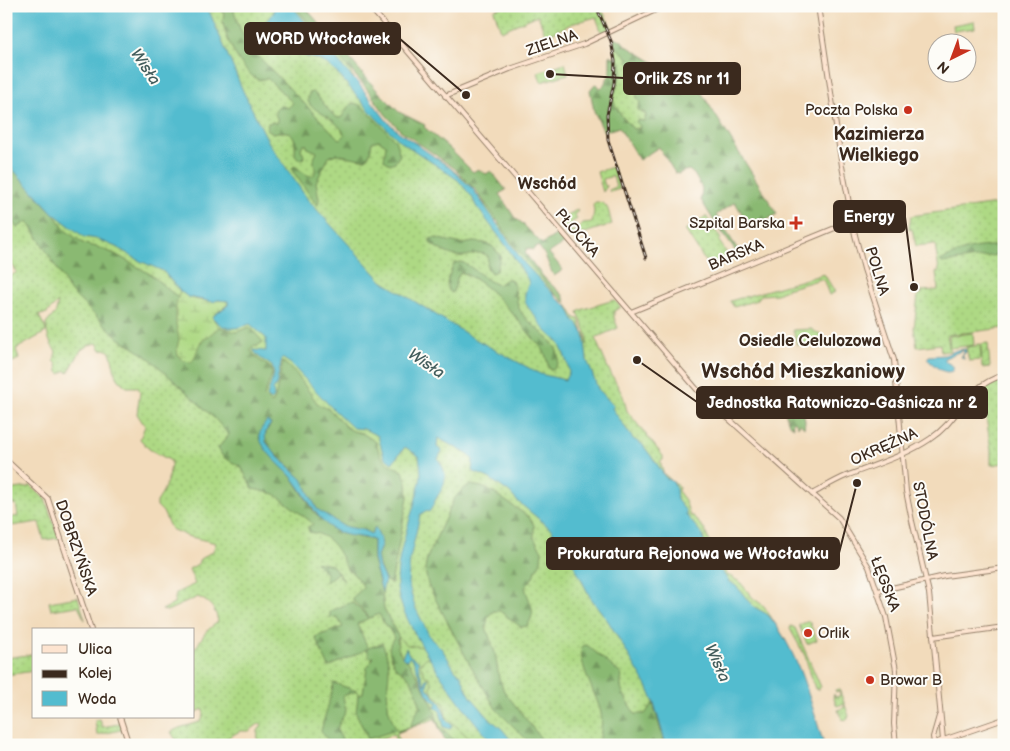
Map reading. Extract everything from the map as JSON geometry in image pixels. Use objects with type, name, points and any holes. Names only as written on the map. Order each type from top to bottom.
[{"type":"street","name":"PŁOCKA","points":[[369,6],[698,391],[712,404]]},
{"type":"street","name":"ZIELNA","points":[[445,96],[501,72],[590,41],[664,6]]},
{"type":"street","name":"POLNA","points":[[818,6],[852,221],[861,258],[886,335]]},
{"type":"street","name":"BARSKA","points":[[630,312],[852,221]]},
{"type":"street","name":"STODÓLNA","points":[[886,335],[894,363],[912,521],[927,581],[943,740]]},
{"type":"street","name":"OKRĘŻNA","points":[[812,494],[846,476],[903,453],[935,436],[978,387],[989,380],[1004,375]]},
{"type":"street","name":"ŁĘGSKA","points":[[712,404],[840,520],[869,567],[886,617],[896,668],[896,745]]},
{"type":"street","name":"DOBRZYŃSKA","points":[[6,460],[48,499],[90,628]]},
{"type":"street","points":[[878,591],[941,577],[1004,568]]},
{"type":"street","points":[[933,637],[1004,627]]},
{"type":"street","name":"STODÓLNA","points":[[932,744],[940,711]]},
{"type":"street","points":[[120,718],[129,745]]},
{"type":"street","points":[[932,744],[1004,719]]},
{"type":"green space","points":[[6,6],[294,6],[347,66],[358,86],[382,118],[407,139],[418,144],[424,151],[444,163],[469,183],[485,205],[490,204],[496,218],[496,225],[500,224],[547,281],[556,298],[568,306],[575,318],[579,319],[585,333],[587,345],[587,335],[578,312],[614,300],[621,307],[614,311],[614,318],[618,328],[595,338],[623,396],[627,411],[663,456],[663,460],[660,462],[664,474],[679,487],[678,491],[685,500],[690,516],[693,516],[704,529],[710,543],[725,567],[726,574],[740,582],[753,598],[764,606],[785,639],[802,677],[824,745],[464,745],[442,716],[397,733],[399,745],[396,745],[394,734],[372,742],[370,745],[257,745],[258,731],[262,725],[260,723],[249,731],[240,731],[215,745],[179,745],[171,732],[201,721],[204,715],[203,709],[195,713],[195,647],[207,631],[218,622],[212,606],[198,597],[167,611],[162,610],[174,604],[176,593],[195,584],[189,569],[213,551],[216,543],[187,536],[171,529],[163,512],[157,506],[169,476],[171,461],[149,449],[140,439],[145,426],[137,414],[140,392],[138,387],[127,387],[118,379],[110,352],[105,349],[101,350],[97,343],[89,345],[81,350],[68,373],[66,370],[61,374],[58,372],[57,364],[54,361],[56,351],[49,339],[46,324],[56,312],[58,302],[47,313],[38,314],[46,332],[16,349],[19,359],[6,365],[6,279],[17,272],[13,266],[6,264]]},
{"type":"green space","points":[[219,6],[235,6],[234,11],[240,29],[252,50],[338,138],[341,139],[345,135],[342,130],[310,105],[308,101],[309,93],[313,92],[331,113],[338,118],[342,117],[348,107],[354,103],[362,106],[395,140],[400,155],[395,162],[390,164],[384,160],[386,145],[379,140],[372,142],[370,153],[366,159],[336,154],[329,157],[316,182],[319,199],[318,205],[316,204],[292,170],[295,166],[307,175],[313,175],[315,173],[314,159],[317,152],[303,144],[301,149],[304,156],[303,159],[299,159],[295,155],[295,142],[292,135],[285,132],[273,133],[267,129],[268,123],[277,123],[275,113],[280,105],[288,108],[293,103],[267,78],[259,80],[246,70],[239,61],[228,40],[223,21],[224,14]]},
{"type":"green space","points":[[294,6],[304,6],[376,89],[399,112],[425,125],[424,127],[473,172],[478,169],[486,174],[491,171],[506,190],[499,194],[515,218],[542,244],[559,233],[566,242],[549,253],[563,270],[554,276],[539,247],[536,246],[533,250],[527,248],[525,253],[543,277],[563,295],[566,303],[554,293],[516,248],[476,190],[454,168],[400,130],[386,115],[367,89]]},
{"type":"green space","points":[[503,6],[600,6],[612,29],[602,33],[596,17],[571,24],[546,36],[538,15],[501,31],[494,10]]},
{"type":"green space","points":[[974,21],[975,28],[954,31],[953,25]]},
{"type":"green space","points":[[615,38],[658,65],[662,63],[668,72],[683,63],[773,207],[777,214],[751,229],[735,202],[716,215],[740,253],[737,253],[701,200],[702,188],[694,174],[689,170],[678,174],[675,173],[659,147],[639,160],[619,127],[604,132],[594,111],[590,90],[595,84],[600,89],[602,88],[610,74],[610,55],[620,61],[622,70],[613,99],[615,105],[633,129],[639,129],[640,126],[636,122],[637,120],[644,121],[646,117],[645,113],[638,110],[640,102],[636,92],[631,90],[639,84],[641,79],[627,60],[629,59],[614,44]]},
{"type":"green space","points":[[614,45],[626,55],[641,79],[639,84],[632,88],[637,93],[640,102],[638,108],[646,115],[644,121],[639,120],[636,122],[640,126],[639,129],[633,129],[615,107],[613,99],[621,67],[620,62],[616,58]]},
{"type":"green space","points":[[565,63],[568,74],[541,82],[538,72]]},
{"type":"green space","points":[[6,162],[53,213],[65,230],[84,244],[115,254],[150,274],[215,329],[219,327],[236,332],[250,327],[263,342],[252,347],[251,351],[258,359],[271,368],[272,374],[264,397],[272,404],[283,362],[295,372],[318,404],[330,410],[346,427],[362,433],[376,442],[385,461],[403,471],[407,483],[408,497],[391,584],[385,580],[379,567],[377,556],[381,546],[375,527],[371,534],[342,526],[319,511],[295,472],[268,446],[265,437],[271,424],[259,437],[294,480],[314,512],[333,529],[343,534],[373,540],[373,559],[382,592],[384,609],[399,638],[397,639],[399,651],[416,673],[433,705],[439,725],[459,745],[452,745],[448,740],[445,741],[434,716],[410,727],[420,705],[413,683],[406,674],[396,668],[391,656],[389,649],[394,638],[379,614],[370,618],[353,600],[352,598],[363,586],[352,572],[348,571],[341,555],[330,541],[320,534],[309,532],[308,527],[313,524],[275,494],[253,489],[241,467],[223,457],[218,448],[229,435],[216,420],[148,357],[120,339],[71,292],[28,221],[17,228],[6,213]]},
{"type":"green space","points":[[613,167],[620,189],[610,192],[609,190],[616,187],[613,176],[603,179],[605,186],[607,186],[603,192],[597,172]]},
{"type":"green space","points":[[601,202],[606,206],[612,224],[573,237],[572,239],[561,226],[564,219],[578,210],[575,216],[577,219],[567,227],[576,232],[583,223],[592,222],[593,204]]},
{"type":"green space","points":[[1004,203],[1004,328],[947,335],[950,351],[941,352],[940,344],[917,347],[914,328],[918,295],[922,294],[921,291],[938,290],[936,272],[939,271],[935,244],[916,246],[912,229],[909,229],[911,216]]},
{"type":"green space","points":[[706,216],[732,261],[711,270],[685,230]]},
{"type":"green space","points":[[434,238],[463,244],[473,242],[485,243],[492,246],[501,256],[496,271],[491,273],[487,267],[488,256],[485,254],[451,255],[430,243],[430,239]]},
{"type":"green space","points":[[1004,245],[1004,254],[942,263],[940,261],[970,249]]},
{"type":"green space","points":[[461,262],[498,285],[506,279],[510,279],[523,315],[546,337],[558,353],[558,361],[553,370],[549,369],[545,353],[541,347],[505,305],[484,286],[461,272],[452,293],[449,291],[447,284],[453,266],[455,263]]},
{"type":"green space","points":[[824,274],[835,292],[829,295],[824,281],[821,279],[787,289],[777,294],[761,295],[757,300],[734,307],[730,301]]},
{"type":"green space","points":[[180,291],[187,296],[199,300],[228,301],[228,304],[212,317],[219,327],[200,343],[191,362],[184,361],[178,356],[179,339],[176,324],[176,304]]},
{"type":"green space","points":[[811,329],[829,340],[797,345],[793,330]]},
{"type":"green space","points":[[973,333],[974,345],[950,348],[949,336]]},
{"type":"green space","points":[[988,343],[990,367],[982,368],[981,344]]},
{"type":"green space","points":[[980,344],[981,360],[969,361],[966,347],[976,346]]},
{"type":"green space","points":[[1004,378],[1004,463],[991,465],[991,451],[982,388]]},
{"type":"green space","points":[[793,408],[796,413],[803,410],[804,428],[800,423],[798,427],[795,421],[792,424],[794,427],[789,424],[785,412],[787,410],[790,412]]},
{"type":"green space","points":[[30,485],[45,499],[59,538],[44,540],[39,522],[11,526],[9,518],[18,516],[16,504],[6,505],[6,490],[30,487]]},
{"type":"green space","points":[[470,485],[482,487],[494,493],[529,517],[534,525],[534,538],[542,551],[541,561],[530,582],[525,587],[532,607],[532,616],[527,626],[521,627],[500,611],[493,611],[488,617],[486,627],[495,653],[499,678],[504,691],[546,745],[532,745],[496,709],[428,585],[425,570],[427,558],[454,499],[462,490]]},
{"type":"green space","points":[[315,562],[332,565],[344,581],[337,573],[326,582],[326,573]]},
{"type":"green space","points":[[78,597],[85,620],[78,606],[51,610],[49,602]]},
{"type":"green space","points":[[352,602],[369,618],[357,624],[368,648],[382,643],[389,668],[388,707],[396,730],[368,739],[356,713],[357,691],[359,695],[363,693],[367,668],[374,657],[370,658],[367,649],[329,667],[315,637],[343,627],[337,617],[330,618],[330,611]]},
{"type":"green space","name":"Orlik","points":[[809,621],[817,640],[807,644],[799,625]]},
{"type":"green space","points":[[791,626],[795,628],[821,687],[819,689],[815,689],[805,656],[790,629]]},
{"type":"green space","points":[[399,638],[407,645],[424,647],[429,655],[420,664],[425,676],[429,677],[432,683],[432,693],[444,703],[446,717],[468,737],[471,745],[459,745],[439,725],[433,705],[416,673],[400,652],[398,646]]},
{"type":"green space","points":[[587,645],[621,674],[621,688],[635,714],[645,714],[653,703],[665,745],[599,745],[602,725],[601,713],[582,661],[581,653],[582,646]]},
{"type":"green space","points":[[32,654],[32,671],[6,675],[6,658]]},
{"type":"green space","points":[[334,683],[357,691],[343,696],[346,711],[337,730],[345,745],[331,745],[321,731]]},
{"type":"green space","points":[[839,689],[849,716],[847,720],[842,719],[838,710],[845,707],[843,704],[837,706],[833,696],[834,694],[835,697],[840,696],[839,691],[836,692],[835,690]]},
{"type":"green space","points":[[100,719],[102,727],[119,724],[119,719],[123,732],[121,730],[97,735],[95,720]]},
{"type":"water","name":"Wisła","points":[[6,6],[207,6],[243,91],[269,143],[308,200],[382,281],[473,338],[540,374],[565,380],[569,372],[559,343],[548,333],[525,302],[525,294],[529,283],[527,278],[507,247],[476,206],[472,197],[458,180],[400,141],[377,119],[327,64],[290,52],[294,40],[292,37],[278,50],[272,48],[259,32],[260,25],[269,19],[274,12],[274,6],[292,6],[359,84],[387,121],[399,132],[449,167],[473,189],[524,263],[567,306],[584,335],[587,360],[598,389],[614,406],[612,408],[633,439],[642,444],[665,477],[673,482],[677,500],[686,511],[686,515],[703,535],[704,543],[729,582],[736,586],[753,606],[769,616],[788,645],[809,695],[824,745],[666,745],[647,686],[608,621],[590,597],[574,565],[551,529],[510,493],[489,478],[472,471],[473,460],[469,455],[438,438],[437,447],[442,451],[438,459],[445,478],[429,512],[425,511],[420,515],[410,559],[408,583],[415,607],[431,639],[442,649],[455,670],[461,675],[471,697],[515,745],[494,745],[435,667],[408,619],[400,599],[397,583],[398,570],[402,545],[420,482],[419,456],[405,447],[392,463],[384,457],[378,436],[364,429],[353,428],[291,364],[282,358],[276,386],[273,390],[274,397],[271,401],[267,396],[274,374],[272,366],[253,350],[266,351],[266,338],[250,324],[229,328],[216,322],[212,317],[228,305],[228,301],[218,300],[213,302],[188,297],[180,291],[163,271],[140,261],[116,247],[97,239],[84,237],[53,213],[6,162]]},
{"type":"water","points":[[965,349],[966,352],[962,356],[965,359],[961,357],[964,352],[963,350],[945,358],[945,361],[954,367],[949,372],[942,371],[927,359],[929,356],[945,355]]},
{"type":"water","points":[[267,421],[271,424],[265,435],[266,442],[277,456],[302,479],[317,509],[343,526],[363,530],[371,534],[375,527],[381,546],[377,556],[379,567],[385,580],[382,592],[373,559],[373,540],[337,532],[325,523],[295,481],[272,458],[261,443],[261,429]]},
{"type":"water","points":[[406,648],[409,655],[418,661],[419,670],[425,685],[428,678],[427,688],[441,704],[447,721],[452,725],[450,729],[444,727],[440,711],[435,707],[437,703],[427,694],[413,660],[409,657],[407,660],[402,657]]},
{"type":"railway","points":[[596,6],[611,41],[615,61],[614,83],[607,115],[608,140],[646,258]]},
{"type":"place","name":"Orlik ZS nr 11","points":[[550,74]]},
{"type":"place","name":"WORD Włocławek","points":[[466,95]]},
{"type":"place","name":"Poczta Polska","points":[[908,110]]},
{"type":"place","name":"Szpital Barska","points":[[796,223]]},
{"type":"place","name":"Energy","points":[[914,287]]},
{"type":"place","name":"Jednostka Ratowniczo-Gaśnicza nr 2","points":[[637,360]]},
{"type":"place","name":"Prokuratura Rejonowa we Włocławku","points":[[857,483]]},
{"type":"place","name":"Orlik","points":[[808,633]]},
{"type":"place","name":"Browar B","points":[[870,680]]},
{"type":"district","name":"Kazimierza Wielkiego","points":[[879,144]]},
{"type":"district","name":"Wschód","points":[[547,184]]},
{"type":"district","name":"Osiedle Celulozowa","points":[[810,341]]},
{"type":"district","name":"Wschód Mieszkaniowy","points":[[803,372]]}]
